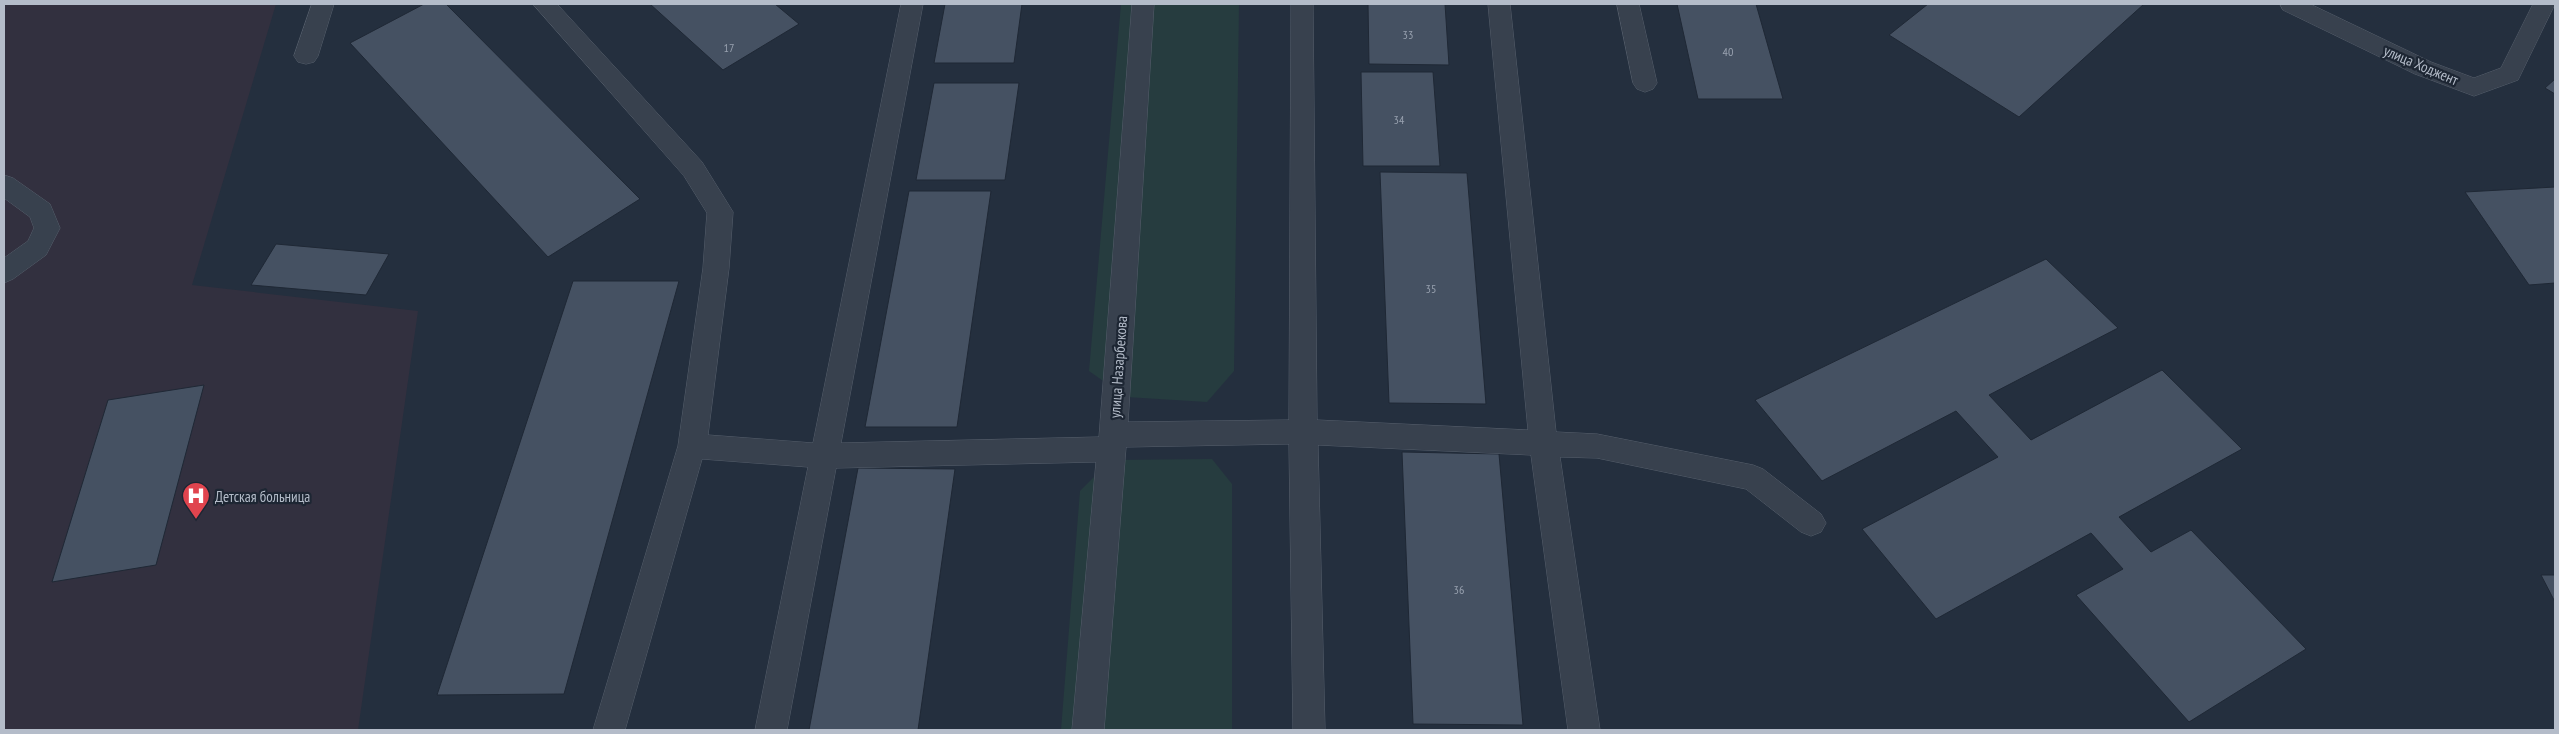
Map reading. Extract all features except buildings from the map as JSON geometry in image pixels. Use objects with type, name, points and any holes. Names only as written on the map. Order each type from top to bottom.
[{"type":"street","points":[[306,56],[322,4]]},
{"type":"street","points":[[544,4],[693,169],[720,212],[716,268],[692,446],[609,730]]},
{"type":"street","points":[[771,730],[912,4]]},
{"type":"street","name":"улица Назарбекова","points":[[1088,730],[1112,442],[1142,4]]},
{"type":"street","points":[[1302,4],[1303,432],[1308,730]]},
{"type":"street","points":[[1499,4],[1543,441],[1584,730]]},
{"type":"street","points":[[1628,4],[1645,83]]},
{"type":"street","name":"улица Ходжент","points":[[2291,4],[2423,68],[2474,87],[2510,74],[2544,4]]},
{"type":"street","points":[[4,185],[41,211],[47,228],[37,248],[4,272]]},
{"type":"street","points":[[692,446],[824,456],[1303,432],[1543,441],[1597,446],[1753,478],[1811,524]]},
{"type":"shaded area","name":"Детская больница","points":[[4,4],[276,4],[192,285],[418,311],[358,730],[4,730]]},
{"type":"green space","points":[[1121,4],[1239,4],[1234,371],[1207,402],[1126,397],[1089,371]]},
{"type":"green space","points":[[1212,459],[1232,484],[1232,730],[1061,730],[1080,491],[1111,460]]},
{"type":"place","name":"Детская больница","points":[[196,520]]}]
